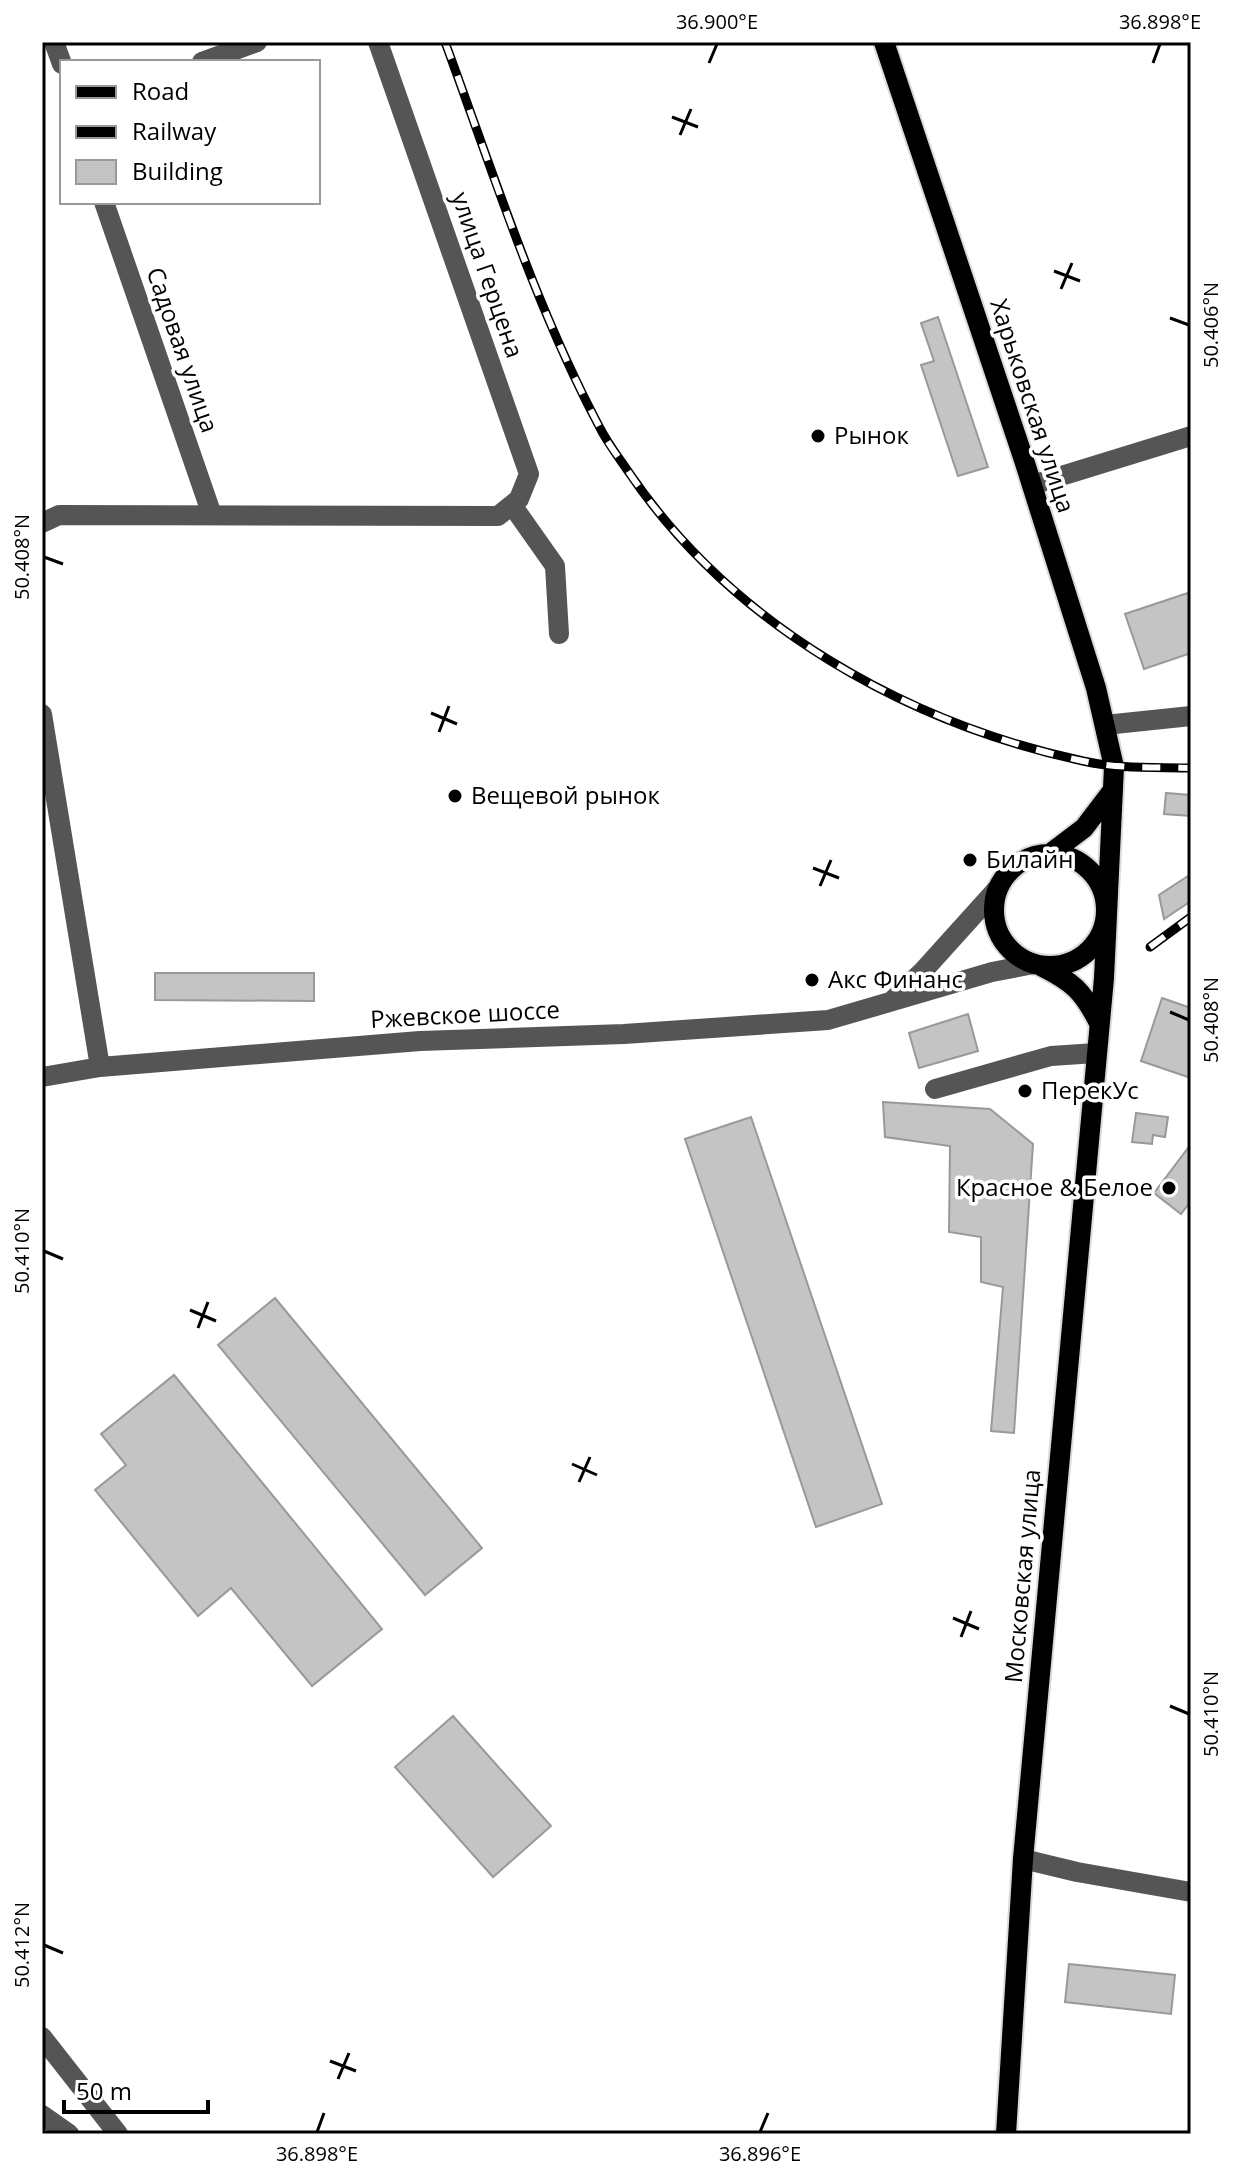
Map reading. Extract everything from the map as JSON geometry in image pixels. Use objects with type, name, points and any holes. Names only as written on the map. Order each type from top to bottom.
[{"type":"main road","name":"Харьковская улица","points":[[884,42],[1032,485],[1096,688],[1114,767],[1107,912]]},
{"type":"main road","points":[[1051,853],[1084,828],[1113,790]]},
{"type":"main road","points":[[1037,965],[1067,964],[1091,949],[1104,926],[1107,912],[1105,897],[1091,871],[1065,855],[1033,855],[1005,874],[993,904],[994,920],[999,935],[1020,958],[1075,985],[1099,1023]]},
{"type":"main road","name":"Московская улица","points":[[1006,2134],[1023,1859],[1104,978],[1107,912]]},
{"type":"street","points":[[208,60],[257,42]]},
{"type":"street","name":"улица Герцена","points":[[378,42],[529,474],[519,499],[505,510]]},
{"type":"street","name":"Садовая улица","points":[[105,204],[212,515]]},
{"type":"street","points":[[1032,485],[1191,436]]},
{"type":"street","points":[[42,523],[59,515],[505,510],[555,566],[559,634]]},
{"type":"street","points":[[42,714],[100,1067]]},
{"type":"street","points":[[1105,725],[1191,716]]},
{"type":"street","points":[[889,1003],[923,971],[997,889]]},
{"type":"street","name":"Ржевское шоссе","points":[[42,1077],[100,1067],[420,1041],[624,1034],[828,1020],[992,972],[1037,965]]},
{"type":"street","points":[[935,1089],[1051,1056],[1096,1053]]},
{"type":"street","points":[[1023,1859],[1191,1892]]},
{"type":"street","points":[[42,2037],[118,2134]]},
{"type":"street","points":[[42,2115],[69,2134]]},
{"type":"building","points":[[938,317],[988,467],[958,476],[921,365],[934,361],[921,323]]},
{"type":"building","points":[[1191,592],[1191,653],[1144,669],[1125,614]]},
{"type":"building","points":[[1166,793],[1191,795],[1191,816],[1164,814]]},
{"type":"building","points":[[1191,874],[1191,901],[1164,919],[1159,895]]},
{"type":"building","points":[[155,973],[314,973],[314,1001],[155,1000]]},
{"type":"building","points":[[1162,998],[1191,1008],[1191,1078],[1141,1061]]},
{"type":"building","points":[[968,1014],[978,1051],[919,1068],[909,1033]]},
{"type":"building","points":[[883,1102],[990,1109],[1033,1144],[1014,1433],[991,1431],[1003,1287],[981,1282],[981,1237],[949,1232],[950,1146],[885,1137]]},
{"type":"building","points":[[1136,1113],[1168,1117],[1165,1137],[1153,1135],[1152,1144],[1132,1142]]},
{"type":"building","points":[[751,1117],[882,1504],[816,1527],[685,1139]]},
{"type":"building","points":[[1191,1144],[1191,1201],[1181,1214],[1154,1193]]},
{"type":"building","points":[[275,1298],[482,1548],[425,1595],[218,1345]]},
{"type":"building","points":[[174,1375],[382,1629],[312,1686],[231,1588],[198,1616],[95,1490],[126,1465],[101,1434]]},
{"type":"building","points":[[453,1716],[551,1826],[493,1877],[395,1767]]},
{"type":"building","points":[[1069,1964],[1175,1975],[1171,2014],[1065,2002]]},
{"type":"railway","points":[[445,42],[535,287],[600,428],[630,474],[672,528],[719,577],[772,621],[829,660],[889,693],[952,721],[1017,744],[1096,764],[1191,768]]},
{"type":"railway","points":[[1150,947],[1191,917]]},
{"type":"place","name":"Рынок","points":[[818,436]]},
{"type":"place","name":"Вещевой рынок","points":[[455,796]]},
{"type":"place","name":"Билайн","points":[[970,860]]},
{"type":"place","name":"Акс Финанс","points":[[812,980]]},
{"type":"place","name":"ПерекУс","points":[[1025,1091]]},
{"type":"place","name":"Красное & Белое","points":[[1169,1188]]}]
